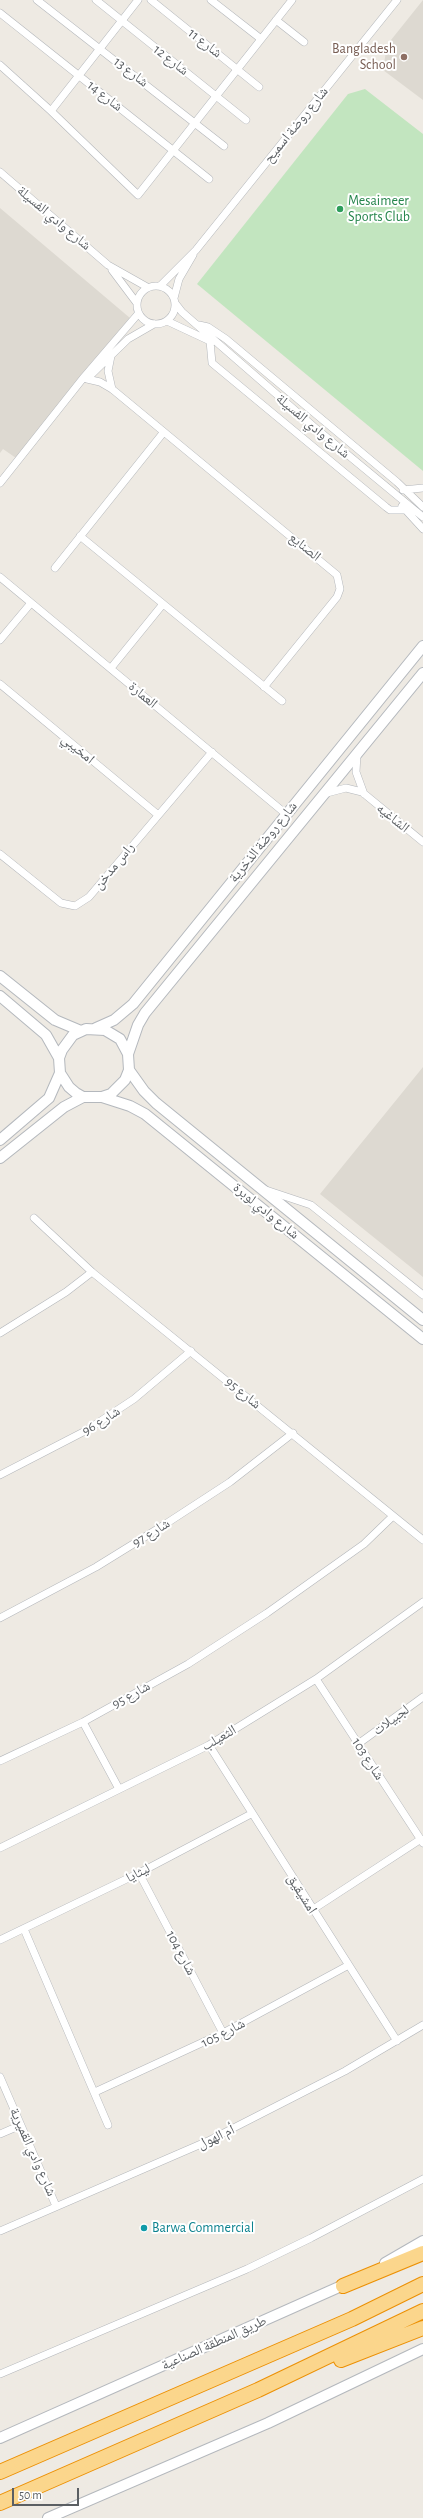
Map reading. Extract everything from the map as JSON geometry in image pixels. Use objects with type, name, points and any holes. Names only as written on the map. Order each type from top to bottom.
[{"type":"highway","points":[[343,2286],[423,2252]]},
{"type":"highway","points":[[0,2472],[352,2319],[423,2284]]},
{"type":"highway","points":[[0,2503],[258,2390],[423,2311]]},
{"type":"highway","points":[[258,2390],[423,2328]]},
{"type":"street","name":"شارع 13","points":[[37,0],[224,146]]},
{"type":"street","name":"شارع 12","points":[[96,0],[246,120]]},
{"type":"street","points":[[51,111],[138,0]]},
{"type":"street","name":"شارع 11","points":[[151,0],[259,87]]},
{"type":"street","points":[[212,0],[261,39]]},
{"type":"street","name":"شارع روضة اسميح","points":[[160,286],[196,250],[397,0]]},
{"type":"street","points":[[0,65],[51,111],[138,195],[196,123],[289,1]]},
{"type":"street","name":"شارع 14","points":[[0,13],[174,149],[209,179]]},
{"type":"street","points":[[276,20],[304,42]]},
{"type":"street","name":"شارع وادي الفسيلة","points":[[0,172],[108,265],[147,287]]},
{"type":"street","name":"شارع روضة اسميح","points":[[175,300],[179,279],[196,250]]},
{"type":"street","name":"شارع وادي الفسيلة","points":[[108,265],[136,302]]},
{"type":"street","points":[[72,393],[112,353],[136,333],[154,324],[167,321],[173,313],[175,300],[166,288],[160,286],[147,287],[138,296],[136,302],[138,314],[148,323],[154,324]]},
{"type":"street","name":"شارع وادي الفسيلة","points":[[175,300],[195,324],[396,496],[423,517]]},
{"type":"street","points":[[0,483],[138,314]]},
{"type":"street","name":"شارع وادي الفسيلة","points":[[167,321],[210,341],[231,355]]},
{"type":"street","points":[[195,324],[208,327],[226,340],[397,482],[403,490],[423,507]]},
{"type":"street","points":[[210,341],[212,363],[386,507],[390,510],[404,510]]},
{"type":"street","points":[[112,353],[108,371],[112,389]]},
{"type":"street","name":"الصنايع","points":[[87,379],[100,382],[112,389],[163,433],[331,568],[340,581],[337,596],[264,686]]},
{"type":"street","points":[[55,568],[163,433]]},
{"type":"street","points":[[403,490],[423,488]]},
{"type":"street","name":"شارع وادي الفسيلة","points":[[396,496],[404,510],[423,529]]},
{"type":"street","points":[[80,536],[282,701]]},
{"type":"street","name":"العمارة","points":[[0,577],[286,814]]},
{"type":"street","points":[[0,640],[31,603]]},
{"type":"street","points":[[111,668],[163,604]]},
{"type":"street","name":"شارع روضة الذخرية","points":[[96,1028],[114,1020],[133,1004],[423,646]]},
{"type":"street","name":"شارع روضة الذخرية","points":[[128,1054],[138,1025],[145,1013],[423,673]]},
{"type":"street","name":"امخيبي","points":[[0,684],[157,814]]},
{"type":"street","name":"راس مدخن","points":[[0,854],[61,904],[75,906],[89,897],[157,814],[212,752]]},
{"type":"street","name":"الشاغيه","points":[[357,753],[356,772],[364,794]]},
{"type":"street","name":"الشاغيه","points":[[324,794],[346,788],[364,794],[423,842]]},
{"type":"street","points":[[0,976],[55,1020],[80,1031]]},
{"type":"street","points":[[0,996],[46,1035],[59,1058],[60,1073],[69,1088],[83,1096],[102,1097],[119,1088],[129,1070],[128,1054],[125,1046],[113,1033],[96,1028],[80,1031],[66,1042],[59,1058]]},
{"type":"street","name":"شارع وادي لوبرة","points":[[129,1070],[144,1092],[156,1103],[258,1188],[423,1320]]},
{"type":"street","points":[[0,1140],[49,1098],[60,1073]]},
{"type":"street","points":[[0,1158],[64,1108],[83,1096]]},
{"type":"street","name":"شارع وادي لوبرة","points":[[102,1097],[130,1106],[146,1114],[423,1339]]},
{"type":"street","points":[[258,1188],[312,1205],[423,1295]]},
{"type":"street","name":"شارع 95","points":[[34,1218],[92,1272],[191,1350],[423,1540]]},
{"type":"street","points":[[0,1333],[66,1292],[92,1272]]},
{"type":"street","name":"شارع 96","points":[[0,1475],[80,1434],[122,1407],[178,1364],[191,1350]]},
{"type":"street","name":"شارع 97","points":[[0,1618],[96,1567],[164,1525],[230,1482],[293,1433]]},
{"type":"street","name":"شارع 95","points":[[0,1761],[83,1722],[188,1664],[267,1613],[364,1544],[393,1516]]},
{"type":"street","name":"الثعيلب","points":[[0,1848],[209,1745],[316,1679],[423,1602]]},
{"type":"street","name":"شارع 103","points":[[312,1910],[422,1841],[316,1679]]},
{"type":"street","name":"لجبيلات","points":[[358,1744],[423,1697]]},
{"type":"street","points":[[83,1722],[119,1789]]},
{"type":"street","name":"امشيقيق","points":[[209,1745],[347,1966],[397,2041]]},
{"type":"street","name":"ليثايا","points":[[0,1940],[139,1873],[251,1814]]},
{"type":"street","name":"شارع 104","points":[[139,1873],[223,2033]]},
{"type":"street","points":[[24,1929],[108,2125]]},
{"type":"street","name":"شارع 105","points":[[95,2092],[223,2033],[347,1966]]},
{"type":"street","name":"أم الهول","points":[[0,2231],[208,2141],[294,2098],[423,2025]]},
{"type":"street","name":"شارع وادي القميرية","points":[[0,2076],[56,2206]]},
{"type":"street","points":[[0,2134],[21,2125]]},
{"type":"street","points":[[0,2374],[247,2269],[311,2238],[423,2179]]},
{"type":"street","name":"طريق المنطقة الصناعية","points":[[0,2438],[343,2286],[423,2241]]},
{"type":"street","points":[[48,2518],[268,2423],[423,2349]]},
{"type":"street","points":[[66,2518],[86,2501]]},
{"type":"shaded area","name":"Bangladesh School","points":[[423,0],[423,100],[383,70],[387,45]]},
{"type":"shaded area","points":[[0,208],[130,318],[16,458],[3,449],[0,453]]},
{"type":"shaded area","points":[[423,1067],[423,1277],[320,1194]]},
{"type":"green space","name":"Mesaimeer Sports Club","points":[[365,89],[423,134],[423,471],[197,284],[348,94]]},
{"type":"place","name":"Bangladesh School","points":[[404,57]]},
{"type":"place","name":"Mesaimeer Sports Club","points":[[340,209]]},
{"type":"place","name":"Barwa Commercial","points":[[144,2228]]}]
